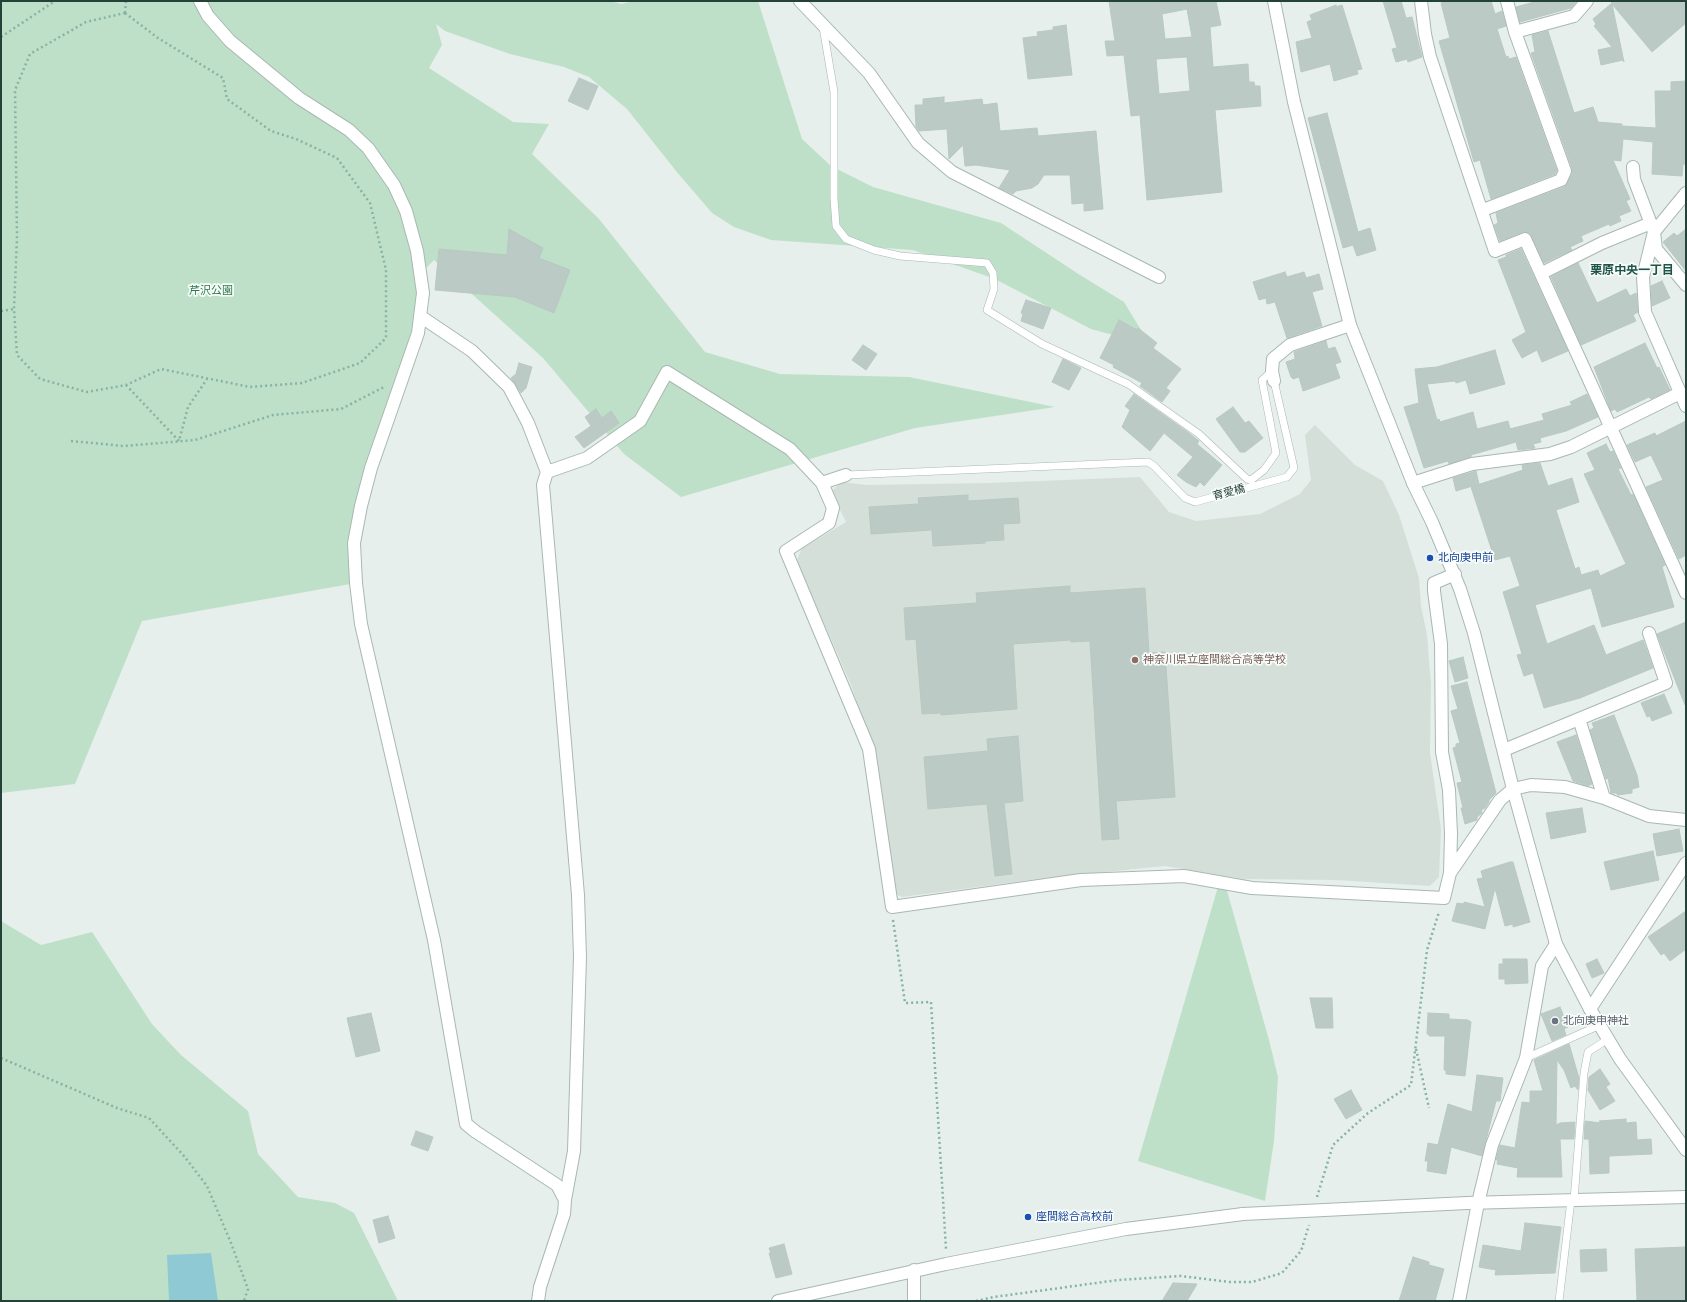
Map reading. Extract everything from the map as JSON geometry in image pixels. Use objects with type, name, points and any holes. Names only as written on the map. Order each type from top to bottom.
[{"type":"street","points":[[200,1],[208,16],[230,40],[299,98],[350,130],[368,148],[394,185],[406,211],[417,251],[423,293],[418,333],[371,468],[360,506],[354,543],[356,583],[361,624],[434,940],[466,1124],[557,1185],[565,1200]]},
{"type":"street","points":[[800,1],[869,73],[918,143],[952,172],[1159,277]]},
{"type":"street","points":[[1274,1],[1294,102],[1350,325],[1413,483],[1432,522],[1454,574],[1474,633],[1513,789],[1556,944],[1590,1009],[1608,1039],[1647,1097],[1686,1150]]},
{"type":"street","points":[[1421,1],[1430,57],[1483,210],[1495,251],[1525,239],[1542,273],[1686,593]]},
{"type":"street","points":[[1483,210],[1561,180],[1565,171],[1514,32],[1507,1]]},
{"type":"street","points":[[1514,32],[1574,16],[1587,1]]},
{"type":"street","points":[[1633,167],[1634,179],[1652,228],[1656,249],[1686,285]]},
{"type":"street","points":[[1542,273],[1602,243],[1652,228],[1686,193]]},
{"type":"street","points":[[1652,228],[1642,277],[1645,312],[1686,406]]},
{"type":"street","points":[[420,316],[472,351],[509,387],[528,423],[547,472],[543,485],[578,895],[580,957],[574,1151],[565,1200],[564,1214],[540,1287],[538,1301]]},
{"type":"street","points":[[1273,376],[1273,359],[1290,345],[1350,325]]},
{"type":"street","points":[[547,472],[587,458],[640,421],[667,372],[790,448],[822,483],[833,508],[830,523],[786,551],[869,749],[892,907],[1080,880],[1184,876],[1252,888],[1444,898],[1450,873],[1451,834],[1449,790],[1442,752],[1441,644],[1434,583],[1454,574]]},
{"type":"street","points":[[1413,483],[1472,464],[1550,454],[1571,447],[1680,393]]},
{"type":"street","points":[[822,483],[846,475]]},
{"type":"street","points":[[1504,750],[1666,683],[1649,633]]},
{"type":"street","points":[[1579,719],[1604,798]]},
{"type":"street","points":[[1450,873],[1500,800],[1513,789],[1531,785],[1565,787],[1604,798],[1649,816],[1686,820]]},
{"type":"street","points":[[1590,1009],[1686,863]]},
{"type":"street","points":[[1459,1301],[1473,1203],[1492,1145],[1526,1058],[1542,966],[1556,944]]},
{"type":"street","points":[[778,1301],[914,1270],[1126,1229],[1243,1214],[1473,1203],[1686,1197]]},
{"type":"street","points":[[914,1270],[914,1301]]},
{"type":"lane","points":[[822,24],[834,92],[834,198],[836,226],[846,239],[874,250],[900,256],[987,263],[993,274],[994,288],[987,310],[1042,344],[1128,384],[1196,431],[1247,479],[1251,480],[1264,470],[1276,453],[1262,380],[1273,376]]},
{"type":"lane","name":"育愛橋","points":[[846,475],[1148,462],[1154,466],[1185,498],[1195,502],[1287,477],[1294,468],[1273,376]]},
{"type":"lane","points":[[1526,1058],[1600,1025]]},
{"type":"lane","points":[[1559,1301],[1572,1200],[1586,1059],[1588,1052],[1608,1039]]},
{"type":"path","points":[[1,37],[55,1]]},
{"type":"path","points":[[125,13],[126,1]]},
{"type":"path","points":[[125,13],[158,38],[223,78],[227,99],[271,131],[337,158],[370,203],[386,270],[386,338],[360,363],[302,383],[250,387],[161,369],[126,386],[87,392],[40,379],[17,355],[14,309],[17,237],[16,90],[30,54],[86,22],[125,13]]},
{"type":"path","points":[[1,311],[14,309]]},
{"type":"path","points":[[71,441],[124,446],[195,440],[273,415],[341,409],[404,376]]},
{"type":"path","points":[[179,441],[188,407],[207,379]]},
{"type":"path","points":[[126,386],[179,441]]},
{"type":"path","points":[[1317,1198],[1333,1145],[1368,1113],[1411,1085],[1427,950],[1444,898]]},
{"type":"path","points":[[892,907],[905,1003],[931,1002],[946,1264]]},
{"type":"path","points":[[1415,1046],[1429,1108]]},
{"type":"path","points":[[1,1058],[117,1108],[149,1118],[184,1156],[207,1186],[231,1243],[248,1289],[244,1301]]},
{"type":"path","points":[[976,1301],[994,1297],[1118,1280],[1182,1276],[1230,1282],[1252,1282],[1282,1273],[1301,1251],[1310,1220]]},
{"type":"shaded area","name":"神奈川県立座間総合高等学校","points":[[1315,425],[1355,465],[1383,481],[1399,515],[1419,578],[1421,606],[1427,635],[1431,684],[1430,753],[1441,829],[1439,877],[1430,886],[1336,880],[1244,879],[1165,866],[1045,878],[902,897],[893,893],[873,748],[851,685],[797,561],[801,549],[846,522],[831,492],[841,482],[867,485],[989,483],[1140,477],[1169,512],[1196,521],[1260,514],[1300,494],[1311,480],[1305,435]]},
{"type":"green space","name":"芹沢公園","points":[[1,1],[610,1],[621,4],[634,1],[758,1],[802,139],[831,166],[873,187],[1001,223],[1124,302],[1150,345],[1091,329],[995,279],[913,250],[771,240],[734,227],[712,213],[676,171],[627,109],[589,77],[564,67],[510,54],[445,31],[436,24],[442,45],[429,68],[513,122],[549,124],[532,154],[599,219],[705,352],[780,374],[909,377],[1055,407],[915,428],[681,497],[624,454],[543,358],[434,260],[420,274],[418,333],[361,506],[356,583],[142,621],[75,784],[1,793]]},
{"type":"green space","points":[[1222,873],[1278,1077],[1274,1141],[1265,1201],[1138,1161]]},
{"type":"green space","points":[[1,921],[41,945],[92,932],[152,1024],[181,1055],[248,1111],[258,1154],[298,1197],[335,1203],[354,1213],[398,1301],[1,1301]]},
{"type":"water","points":[[211,1253],[218,1301],[169,1301],[167,1255]]},
{"type":"building","points":[[1109,1],[1125,1],[1125,3],[1139,1],[1216,1],[1221,25],[1210,27],[1213,67],[1248,64],[1249,82],[1254,82],[1255,86],[1260,86],[1261,106],[1215,110],[1222,192],[1147,200],[1140,115],[1131,116],[1124,55],[1107,56],[1105,41],[1115,41]],"holes":[[[1187,9],[1192,37],[1165,39],[1162,14]],[[1187,57],[1190,91],[1159,94],[1156,59]]]},
{"type":"building","points":[[1383,1],[1401,1],[1406,18],[1412,17],[1422,57],[1408,62],[1407,59],[1396,62],[1392,49],[1397,48]]},
{"type":"building","points":[[1449,1],[1491,1],[1495,14],[1502,11],[1506,26],[1497,29],[1506,57],[1508,56],[1509,59],[1516,57],[1557,171],[1555,174],[1491,199],[1480,160],[1474,162],[1439,41],[1450,38],[1441,3]]},
{"type":"building","points":[[1538,1],[1577,1],[1571,8],[1520,22],[1516,7]]},
{"type":"building","points":[[1610,1],[1686,1],[1686,23],[1652,52],[1612,4],[1624,62],[1623,60],[1601,65],[1598,50],[1612,47],[1594,26],[1596,24],[1593,19],[1612,3]]},
{"type":"building","points":[[1336,5],[1336,7],[1342,5],[1362,69],[1357,70],[1358,74],[1334,81],[1330,64],[1301,72],[1296,42],[1312,38],[1307,22],[1312,20],[1310,15]]},
{"type":"building","points":[[1066,25],[1072,75],[1028,79],[1023,38],[1038,36],[1037,32],[1053,30],[1053,27]]},
{"type":"building","points":[[1548,31],[1574,113],[1593,107],[1598,122],[1622,124],[1622,126],[1656,128],[1655,91],[1671,91],[1671,82],[1686,81],[1686,164],[1683,164],[1682,176],[1652,174],[1653,142],[1623,139],[1621,161],[1613,160],[1630,199],[1626,201],[1631,211],[1619,216],[1621,221],[1610,226],[1609,224],[1581,236],[1583,241],[1570,247],[1572,250],[1544,263],[1530,233],[1523,232],[1500,241],[1494,225],[1498,223],[1496,213],[1564,187],[1572,174],[1572,168],[1531,53],[1535,52],[1532,35]]},
{"type":"building","points":[[579,78],[598,86],[588,110],[568,101]]},
{"type":"building","points":[[944,97],[944,103],[982,99],[983,105],[997,103],[1000,131],[1037,128],[1038,136],[1096,131],[1103,209],[1084,211],[1084,203],[1072,204],[1070,175],[1044,175],[1038,184],[1032,188],[1016,191],[1013,194],[999,188],[1010,170],[976,165],[965,166],[963,145],[949,159],[947,129],[919,131],[916,127],[915,105],[923,105],[923,99]]},
{"type":"building","points":[[1327,113],[1358,232],[1370,228],[1376,250],[1357,256],[1353,245],[1343,248],[1308,118]]},
{"type":"building","points":[[509,229],[543,248],[539,258],[570,270],[554,313],[515,297],[435,290],[439,249],[507,255]]},
{"type":"building","points":[[1686,229],[1686,271],[1663,242],[1674,233],[1677,236]]},
{"type":"building","points":[[1521,249],[1568,351],[1542,362],[1537,350],[1522,358],[1512,340],[1526,332],[1498,260]]},
{"type":"building","points":[[1578,263],[1597,303],[1626,289],[1630,296],[1636,293],[1638,312],[1633,315],[1636,321],[1581,345],[1551,277]]},
{"type":"building","points":[[1285,272],[1287,277],[1304,272],[1306,278],[1319,274],[1323,289],[1312,292],[1322,326],[1287,338],[1275,302],[1267,304],[1266,298],[1259,300],[1253,282]]},
{"type":"building","points":[[1662,281],[1670,298],[1652,306],[1651,286]]},
{"type":"building","points":[[1026,300],[1051,308],[1043,329],[1021,321],[1023,314],[1021,313]]},
{"type":"building","points":[[1119,320],[1137,330],[1138,328],[1157,343],[1153,348],[1181,369],[1166,388],[1170,391],[1162,402],[1140,386],[1142,383],[1100,358]]},
{"type":"building","points":[[1326,341],[1328,349],[1335,347],[1341,362],[1335,364],[1340,378],[1303,391],[1299,377],[1293,379],[1291,377],[1286,362],[1295,359],[1294,352]]},
{"type":"building","points":[[1645,343],[1670,390],[1651,399],[1649,397],[1617,412],[1615,409],[1611,411],[1594,367]]},
{"type":"building","points":[[863,345],[877,354],[866,370],[852,360]]},
{"type":"building","points":[[1495,350],[1505,384],[1470,394],[1466,380],[1456,383],[1455,381],[1427,384],[1437,420],[1439,419],[1440,422],[1473,412],[1477,429],[1508,421],[1510,429],[1544,420],[1542,414],[1572,405],[1570,402],[1587,394],[1598,417],[1566,431],[1540,438],[1541,442],[1533,444],[1535,448],[1518,450],[1516,442],[1471,455],[1471,457],[1449,464],[1448,461],[1424,468],[1404,407],[1419,403],[1415,369],[1437,367]]},
{"type":"building","points":[[1063,359],[1081,368],[1069,390],[1052,382]]},
{"type":"building","points":[[519,363],[532,367],[526,388],[521,393],[511,378],[516,374]]},
{"type":"building","points":[[1134,394],[1199,441],[1197,444],[1222,465],[1204,486],[1200,482],[1196,487],[1177,475],[1193,457],[1164,433],[1150,451],[1122,427],[1130,410],[1125,406]]},
{"type":"building","points":[[1233,407],[1245,423],[1249,421],[1263,438],[1245,452],[1240,452],[1216,419]]},
{"type":"building","points":[[596,409],[602,418],[611,411],[619,423],[584,448],[575,437],[591,426],[585,417]]},
{"type":"building","points":[[1686,421],[1686,555],[1679,559],[1646,487],[1663,480],[1651,455],[1635,462],[1627,445],[1655,433],[1656,436]]},
{"type":"building","points":[[1606,444],[1610,452],[1613,451],[1621,468],[1618,469],[1631,495],[1633,494],[1665,565],[1662,567],[1674,607],[1602,627],[1591,588],[1535,605],[1547,644],[1594,625],[1606,655],[1643,640],[1653,668],[1580,698],[1544,708],[1533,673],[1524,676],[1517,655],[1522,654],[1503,592],[1520,586],[1510,556],[1495,560],[1471,487],[1523,470],[1522,465],[1540,463],[1548,486],[1572,478],[1579,502],[1556,510],[1575,569],[1579,567],[1581,575],[1598,570],[1600,576],[1626,564],[1584,474],[1595,470],[1587,453]]},
{"type":"building","points":[[1476,471],[1479,484],[1456,491],[1453,478]]},
{"type":"building","points":[[968,495],[968,501],[1018,498],[1020,523],[1003,524],[1004,540],[985,541],[985,543],[933,546],[932,530],[871,534],[869,507],[919,504],[918,498]]},
{"type":"building","points":[[1070,586],[1070,593],[1145,588],[1149,653],[1165,652],[1175,797],[1116,801],[1119,839],[1102,840],[1090,641],[1071,642],[1071,640],[1013,644],[1017,709],[941,715],[941,713],[922,714],[916,639],[906,640],[904,608],[977,603],[976,593]]},
{"type":"building","points":[[1686,622],[1686,705],[1685,705],[1657,634]]},
{"type":"building","points":[[1463,657],[1468,678],[1455,682],[1449,661]]},
{"type":"building","points":[[1467,682],[1496,793],[1489,800],[1485,808],[1481,810],[1482,813],[1477,817],[1477,820],[1465,824],[1457,783],[1462,782],[1453,748],[1456,747],[1456,744],[1460,743],[1451,711],[1458,709],[1451,686]]},
{"type":"building","points":[[1664,694],[1672,713],[1652,721],[1650,716],[1647,717],[1641,703]]},
{"type":"building","points":[[1614,715],[1637,775],[1639,787],[1632,789],[1632,793],[1618,795],[1616,793],[1611,793],[1608,778],[1606,779],[1590,730],[1594,728],[1592,723]]},
{"type":"building","points":[[1576,735],[1592,784],[1588,786],[1573,781],[1557,742]]},
{"type":"building","points":[[1018,736],[1023,801],[1004,803],[1012,874],[995,876],[987,804],[928,809],[924,757],[988,751],[987,739]]},
{"type":"building","points":[[1582,808],[1586,832],[1551,839],[1546,813]]},
{"type":"building","points":[[1679,829],[1683,851],[1657,856],[1653,834]]},
{"type":"building","points":[[1653,851],[1659,880],[1611,890],[1604,862]]},
{"type":"building","points":[[1513,862],[1530,922],[1513,927],[1513,924],[1505,926],[1495,888],[1485,929],[1452,921],[1457,903],[1464,904],[1464,902],[1485,907],[1477,879],[1483,878],[1481,871]]},
{"type":"building","points":[[1686,911],[1686,949],[1670,961],[1664,953],[1661,955],[1648,937]]},
{"type":"building","points":[[1503,959],[1527,959],[1528,983],[1505,984],[1505,979],[1499,979],[1499,964],[1503,964]]},
{"type":"building","points":[[1597,959],[1604,973],[1592,978],[1586,964]]},
{"type":"building","points":[[1310,998],[1332,998],[1333,1028],[1316,1028]]},
{"type":"building","name":"北向庚申神社","points":[[1560,1007],[1568,1027],[1564,1029],[1566,1035],[1552,1041],[1541,1014]]},
{"type":"building","points":[[371,1013],[380,1051],[356,1057],[347,1018]]},
{"type":"building","points":[[1428,1013],[1449,1014],[1449,1019],[1468,1020],[1471,1022],[1465,1076],[1446,1074],[1446,1070],[1444,1070],[1445,1036],[1429,1036],[1429,1034],[1427,1034]]},
{"type":"building","points":[[1569,1044],[1579,1078],[1578,1090],[1575,1086],[1571,1088],[1564,1070],[1557,1060],[1556,1125],[1560,1123],[1575,1122],[1574,1139],[1560,1139],[1562,1177],[1517,1177],[1518,1168],[1497,1164],[1498,1160],[1496,1160],[1500,1145],[1515,1148],[1522,1102],[1530,1103],[1530,1091],[1543,1091],[1534,1060]]},
{"type":"building","points":[[1600,1069],[1610,1084],[1606,1087],[1615,1101],[1600,1110],[1588,1090],[1589,1077]]},
{"type":"building","points":[[1477,1075],[1503,1078],[1500,1101],[1496,1101],[1482,1156],[1451,1147],[1446,1174],[1427,1171],[1428,1161],[1425,1161],[1428,1143],[1438,1145],[1448,1104],[1472,1112]]},
{"type":"building","points":[[1351,1090],[1362,1110],[1346,1119],[1334,1099]]},
{"type":"building","points":[[1626,1119],[1626,1123],[1636,1122],[1637,1140],[1651,1139],[1652,1154],[1609,1156],[1609,1173],[1590,1174],[1589,1139],[1584,1139],[1585,1121],[1601,1123],[1599,1121]]},
{"type":"building","points":[[416,1131],[433,1137],[428,1151],[411,1145]]},
{"type":"building","points":[[388,1216],[395,1238],[379,1243],[373,1220]]},
{"type":"building","points":[[1525,1223],[1561,1227],[1555,1273],[1495,1275],[1496,1270],[1479,1267],[1483,1245],[1521,1251]]},
{"type":"building","points":[[784,1244],[792,1274],[776,1278],[769,1248]]},
{"type":"building","points":[[1686,1247],[1686,1301],[1637,1301],[1635,1249]]},
{"type":"building","points":[[1606,1249],[1607,1271],[1581,1272],[1580,1250]]},
{"type":"building","points":[[1413,1257],[1429,1262],[1429,1265],[1444,1269],[1435,1301],[1399,1301]]},
{"type":"building","points":[[1173,1283],[1197,1284],[1187,1301],[1162,1301]]},
{"type":"place","name":"北向庚申前","points":[[1430,558]]},
{"type":"place","name":"神奈川県立座間総合高等学校","points":[[1135,660]]},
{"type":"place","name":"北向庚申神社","points":[[1555,1021]]},
{"type":"place","name":"座間総合高校前","points":[[1028,1217]]},
{"type":"district","name":"栗原中央一丁目","points":[[1632,271]]}]
